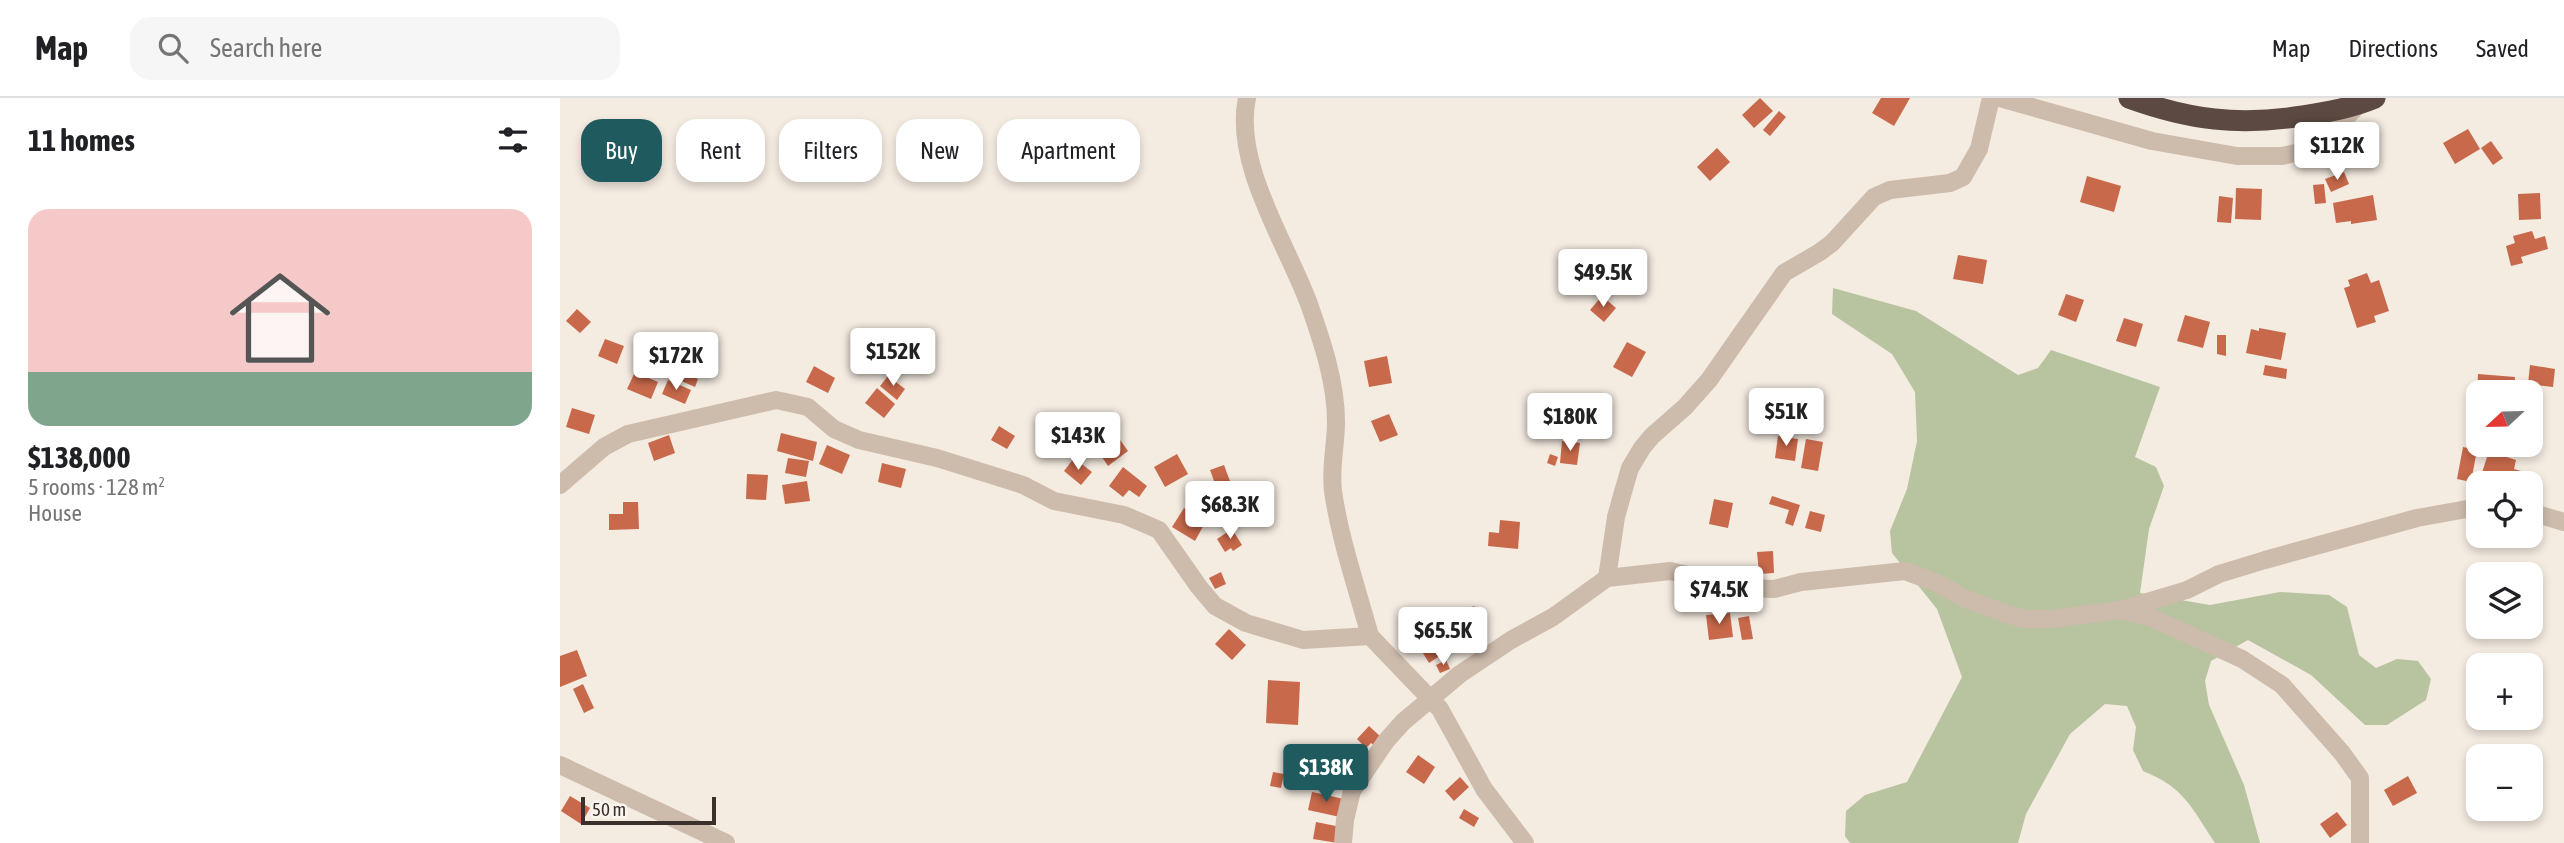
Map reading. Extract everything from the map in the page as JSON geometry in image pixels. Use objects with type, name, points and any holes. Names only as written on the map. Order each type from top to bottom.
[{"type":"highway","points":[[2129,98],[2196,118],[2246,122],[2281,120],[2366,102]]},
{"type":"street","points":[[1247,98],[1244,123],[1253,168],[1272,221],[1309,304],[1334,388],[1336,423],[1333,488],[1337,516],[1370,636],[1440,709],[1484,789],[1525,843]]},
{"type":"street","points":[[1607,578],[1616,517],[1630,468],[1647,442],[1685,407],[1709,380],[1784,273],[1832,243],[1874,197],[1890,190],[1950,183],[1962,177],[1979,149],[1991,98]]},
{"type":"street","points":[[2000,98],[2152,141],[2237,156],[2282,156],[2309,150],[2328,137],[2366,102]]},
{"type":"street","points":[[560,485],[604,447],[628,434],[776,400],[808,407],[834,429],[859,440],[937,458],[1023,485],[1054,501],[1124,515],[1159,530],[1215,606],[1246,623],[1303,640],[1370,636]]},
{"type":"street","points":[[1343,843],[1352,791],[1386,741],[1403,722],[1430,697],[1487,655],[1553,617],[1607,578],[1670,571],[1745,588],[1774,589],[1801,582],[1905,571],[1937,583],[1966,600],[2024,619],[2085,616],[2120,610],[2187,590],[2219,575],[2265,560],[2417,518],[2466,509]]},
{"type":"street","points":[[2543,516],[2564,522]]},
{"type":"street","points":[[2120,610],[2150,617],[2242,659],[2282,685],[2342,753],[2360,778],[2360,843]]},
{"type":"street","points":[[560,765],[726,843]]},
{"type":"green space","points":[[1833,288],[1916,311],[2018,375],[2038,368],[2051,350],[2160,387],[2135,457],[2156,467],[2164,486],[2149,529],[2140,593],[2210,605],[2280,592],[2329,595],[2347,607],[2359,655],[2376,668],[2397,659],[2418,661],[2431,679],[2426,700],[2387,725],[2365,725],[2311,675],[2248,640],[2211,661],[2205,681],[2209,705],[2244,785],[2260,843],[2215,843],[2193,809],[2178,792],[2169,784],[2143,771],[2133,750],[2136,727],[2127,706],[2105,704],[2070,734],[2026,814],[2018,843],[1850,843],[1845,836],[1846,811],[1865,795],[1907,782],[1962,677],[1937,609],[1892,553],[1890,531],[1907,489],[1917,441],[1915,392],[1892,354],[1832,314]]},
{"type":"building","points":[[1760,98],[1773,111],[1754,128],[1742,115]]},
{"type":"building","points":[[1881,98],[1910,98],[1894,126],[1872,113]]},
{"type":"building","points":[[1779,111],[1786,117],[1770,136],[1763,130]]},
{"type":"building","points":[[2468,129],[2480,149],[2455,164],[2443,143]]},
{"type":"building","points":[[2491,141],[2503,158],[2493,165],[2481,148]]},
{"type":"building","points":[[1717,148],[1730,162],[1710,181],[1697,167]]},
{"type":"building","points":[[2344,172],[2349,184],[2331,192],[2325,179]]},
{"type":"building","points":[[2087,176],[2121,186],[2114,212],[2080,202]]},
{"type":"building","points":[[2324,184],[2326,203],[2315,204],[2313,185]]},
{"type":"building","points":[[2236,188],[2262,189],[2261,220],[2235,219]]},
{"type":"building","points":[[2540,193],[2541,219],[2519,220],[2518,194]]},
{"type":"building","points":[[2373,195],[2377,220],[2336,223],[2333,203]]},
{"type":"building","points":[[2219,196],[2233,198],[2231,223],[2217,222]]},
{"type":"building","points":[[2532,231],[2535,239],[2545,236],[2548,249],[2521,257],[2523,263],[2511,266],[2506,246],[2515,243],[2513,236]]},
{"type":"building","points":[[1958,255],[1987,260],[1983,284],[1953,279]]},
{"type":"building","points":[[2367,273],[2371,283],[2379,280],[2389,311],[2374,316],[2376,322],[2357,328],[2344,288],[2350,286],[2348,280]]},
{"type":"building","points":[[2066,294],[2084,300],[2076,322],[2058,315]]},
{"type":"building","points":[[1602,296],[1616,308],[1604,322],[1590,310]]},
{"type":"building","points":[[577,309],[591,322],[580,333],[566,321]]},
{"type":"building","points":[[2185,315],[2210,322],[2203,348],[2177,341]]},
{"type":"building","points":[[2124,318],[2143,324],[2136,347],[2116,341]]},
{"type":"building","points":[[2259,328],[2286,333],[2281,360],[2246,353],[2251,329],[2259,331]]},
{"type":"building","points":[[2217,335],[2226,335],[2226,356],[2217,354]]},
{"type":"building","points":[[605,339],[624,346],[617,364],[598,356]]},
{"type":"building","points":[[1627,342],[1646,352],[1632,377],[1613,367]]},
{"type":"building","points":[[1387,356],[1392,383],[1369,387],[1364,361]]},
{"type":"building","points":[[657,360],[666,363],[659,378],[651,374]]},
{"type":"building","points":[[2265,365],[2287,369],[2286,379],[2263,375]]},
{"type":"building","points":[[2530,365],[2555,369],[2553,387],[2543,386],[2543,380],[2528,380]]},
{"type":"building","points":[[814,366],[835,378],[828,393],[806,382]]},
{"type":"building","points":[[674,367],[698,379],[695,387],[670,376]]},
{"type":"building","points":[[635,372],[658,382],[651,399],[627,389]]},
{"type":"building","points":[[2478,374],[2515,377],[2515,380],[2478,380]]},
{"type":"building","points":[[888,376],[905,389],[897,400],[880,386]]},
{"type":"building","points":[[668,380],[691,390],[685,404],[662,394]]},
{"type":"building","points":[[877,388],[895,404],[884,418],[865,403]]},
{"type":"building","points":[[1799,393],[1817,399],[1808,423],[1791,416]]},
{"type":"building","points":[[572,408],[595,415],[589,434],[566,427]]},
{"type":"building","points":[[1389,414],[1398,435],[1380,442],[1371,421]]},
{"type":"building","points":[[999,426],[1015,436],[1007,449],[991,440]]},
{"type":"building","points":[[781,433],[817,442],[813,461],[777,451]]},
{"type":"building","points":[[669,435],[675,453],[654,461],[648,443]]},
{"type":"building","points":[[1778,436],[1798,439],[1795,461],[1775,458]]},
{"type":"building","points":[[1118,437],[1128,451],[1108,466],[1098,451]]},
{"type":"building","points":[[1806,439],[1823,442],[1818,471],[1801,468]]},
{"type":"building","points":[[1562,441],[1580,443],[1577,465],[1560,463]]},
{"type":"building","points":[[827,445],[850,455],[842,474],[819,464]]},
{"type":"building","points":[[2463,447],[2466,448],[2466,457],[2476,457],[2473,471],[2466,471],[2466,481],[2457,479]]},
{"type":"building","points":[[1177,454],[1188,474],[1165,487],[1154,467]]},
{"type":"building","points":[[1550,454],[1558,457],[1555,466],[1547,463]]},
{"type":"building","points":[[2487,457],[2507,457],[2516,460],[2514,469],[2521,471],[2483,471]]},
{"type":"building","points":[[788,458],[809,461],[806,477],[785,473]]},
{"type":"building","points":[[1074,458],[1092,472],[1081,485],[1064,471]]},
{"type":"building","points":[[882,463],[906,469],[901,488],[878,482]]},
{"type":"building","points":[[1224,465],[1234,492],[1220,497],[1210,470]]},
{"type":"building","points":[[1123,467],[1147,486],[1139,497],[1129,490],[1123,497],[1109,486]]},
{"type":"building","points":[[747,474],[768,475],[766,500],[746,499]]},
{"type":"building","points":[[807,481],[810,501],[785,504],[782,485]]},
{"type":"building","points":[[1772,496],[1800,505],[1793,526],[1785,523],[1789,510],[1769,504]]},
{"type":"building","points":[[1714,499],[1733,503],[1728,528],[1709,524]]},
{"type":"building","points":[[623,502],[638,502],[639,529],[609,530],[609,514],[623,514]]},
{"type":"building","points":[[1216,502],[1226,513],[1216,521],[1207,510]]},
{"type":"building","points":[[1184,508],[1206,521],[1195,541],[1172,527]]},
{"type":"building","points":[[1810,511],[1825,515],[1821,532],[1805,528]]},
{"type":"building","points":[[1500,520],[1520,522],[1518,549],[1488,546],[1489,532],[1499,533]]},
{"type":"building","points":[[1232,529],[1242,545],[1233,551],[1231,548],[1225,552],[1217,539]]},
{"type":"building","points":[[1773,551],[1774,573],[1759,574],[1757,552]]},
{"type":"building","points":[[1221,572],[1226,584],[1215,589],[1209,578]]},
{"type":"building","points":[[1474,606],[1486,631],[1461,642],[1450,617]]},
{"type":"building","points":[[1730,613],[1733,637],[1709,640],[1706,615]]},
{"type":"building","points":[[1749,616],[1753,639],[1742,640],[1738,618]]},
{"type":"building","points":[[1434,628],[1442,642],[1439,644],[1444,653],[1429,663],[1415,640]]},
{"type":"building","points":[[1229,629],[1246,645],[1232,660],[1215,644]]},
{"type":"building","points":[[577,650],[587,676],[560,687],[560,656]]},
{"type":"building","points":[[1446,660],[1450,669],[1440,673],[1436,665]]},
{"type":"building","points":[[1268,680],[1300,682],[1298,725],[1266,723]]},
{"type":"building","points":[[583,684],[594,708],[584,713],[573,689]]},
{"type":"building","points":[[1369,726],[1382,738],[1375,746],[1371,743],[1366,748],[1357,739]]},
{"type":"building","points":[[1347,753],[1358,761],[1345,780],[1334,772]]},
{"type":"building","points":[[1418,755],[1435,767],[1424,784],[1406,772]]},
{"type":"building","points":[[1273,772],[1284,774],[1281,788],[1270,786]]},
{"type":"building","points":[[2408,776],[2417,793],[2393,806],[2384,790]]},
{"type":"building","points":[[1460,777],[1469,787],[1454,801],[1445,791]]},
{"type":"building","points":[[1312,792],[1344,799],[1340,817],[1308,810]]},
{"type":"building","points":[[570,796],[590,808],[581,824],[561,811]]},
{"type":"building","points":[[1464,809],[1479,818],[1474,827],[1459,818]]},
{"type":"building","points":[[2337,812],[2347,825],[2330,838],[2320,824]]},
{"type":"building","points":[[1316,822],[1341,827],[1338,843],[1313,839]]}]
